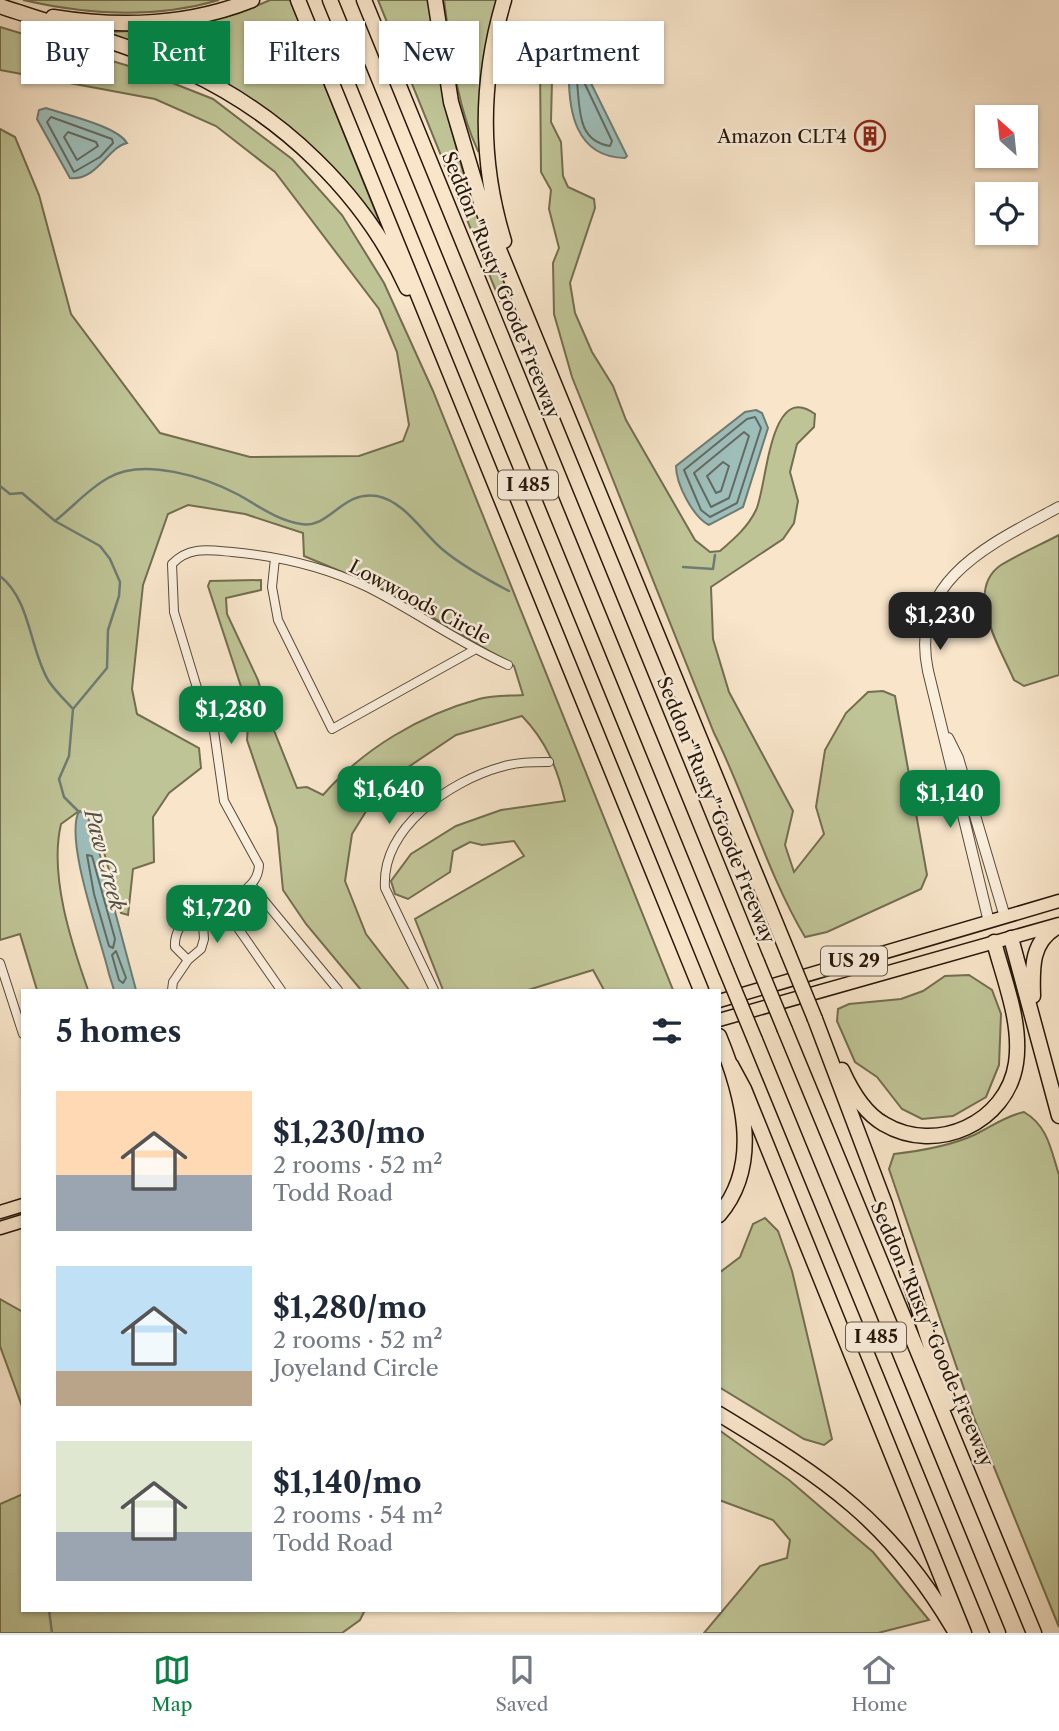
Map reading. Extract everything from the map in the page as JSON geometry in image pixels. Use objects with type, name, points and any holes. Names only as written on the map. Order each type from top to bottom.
[{"type":"highway","points":[[0,6],[74,20],[127,25],[190,19],[252,0]]},
{"type":"highway","points":[[298,0],[698,984]]},
{"type":"highway","name":"I 485","points":[[330,0],[998,1633]]},
{"type":"highway","name":"Seddon \"Rusty\" Goode Freeway","points":[[364,0],[1034,1633]]},
{"type":"highway","points":[[435,0],[451,102],[464,152],[513,286],[815,1019],[898,1244],[975,1488]]},
{"type":"highway","points":[[504,0],[488,68],[484,126],[490,186],[514,278],[513,286]]},
{"type":"highway","points":[[0,6],[186,71],[234,96],[280,128],[326,170],[362,214],[391,257],[437,346]]},
{"type":"highway","points":[[1034,1018],[1032,974],[1037,947],[1043,937],[1059,925]]},
{"type":"highway","points":[[1011,938],[1059,1116]]},
{"type":"highway","points":[[815,1019],[856,1096],[883,1124],[911,1135],[928,1137],[964,1129],[984,1117],[1003,1096],[1016,1063],[1016,1027],[994,942]]},
{"type":"highway","points":[[721,1041],[744,1089],[964,1633]]},
{"type":"highway","points":[[721,1212],[739,1180],[746,1144],[731,1065]]},
{"type":"highway","points":[[721,1415],[803,1465],[860,1509],[914,1568],[956,1633]]},
{"type":"main road","name":"US 29","points":[[721,1000],[1059,901]]},
{"type":"main road","points":[[1005,917],[1011,938]]},
{"type":"main road","points":[[989,922],[994,942]]},
{"type":"main road","name":"US 29","points":[[721,1019],[1059,925]]},
{"type":"main road","points":[[0,1212],[21,1207]]},
{"type":"main road","points":[[0,1228],[21,1222]]},
{"type":"street","points":[[989,922],[947,757],[945,731],[924,651],[927,624],[936,602],[951,578],[977,552],[1059,507]]},
{"type":"street","name":"Lowwoods Circle","points":[[252,887],[259,876],[259,865],[225,801],[214,731],[201,701],[174,612],[170,568],[178,558],[194,550],[275,558],[321,570],[367,588],[508,665]]},
{"type":"street","points":[[275,558],[272,587],[278,620],[332,729],[476,649]]},
{"type":"street","points":[[945,731],[958,758],[1005,917]]},
{"type":"street","points":[[434,989],[385,888],[386,873],[403,830],[415,816],[479,775],[513,764],[549,762]]},
{"type":"street","points":[[280,989],[233,921],[229,911],[238,895],[252,887],[337,989]]},
{"type":"street","points":[[188,960],[179,954],[174,937],[178,926],[187,916],[215,903],[231,905]]},
{"type":"street","points":[[172,989],[173,982],[188,960],[201,949],[204,939],[202,909]]},
{"type":"street","points":[[0,963],[21,1028]]},
{"type":"green space","points":[[23,0],[219,0],[171,10],[121,13],[72,9]]},
{"type":"green space","points":[[270,0],[290,0],[298,21],[244,21],[244,84],[324,84],[378,218],[373,221],[255,103],[224,84],[230,84],[230,21],[206,21]]},
{"type":"green space","points":[[378,0],[429,0],[432,21],[387,21]]},
{"type":"green space","points":[[444,0],[499,0],[482,73],[482,148],[478,151],[464,115],[457,84],[479,84],[479,21],[447,21]]},
{"type":"green space","points":[[0,27],[21,33],[21,74],[0,70]]},
{"type":"green space","points":[[128,31],[128,44],[114,38],[114,32]]},
{"type":"green space","points":[[114,62],[128,66],[128,84],[175,84],[213,99],[292,159],[342,215],[384,283],[433,391],[673,989],[603,989],[593,970],[531,989],[443,989],[415,919],[524,856],[514,841],[482,845],[470,842],[453,851],[450,872],[408,899],[395,894],[391,881],[411,854],[456,826],[501,810],[565,801],[550,755],[522,716],[456,735],[383,784],[352,834],[345,881],[366,934],[408,989],[360,989],[306,924],[283,890],[277,828],[247,740],[249,711],[208,586],[210,581],[261,580],[261,590],[226,598],[227,614],[258,680],[269,718],[297,788],[307,787],[323,795],[356,763],[414,724],[479,699],[523,695],[514,666],[392,593],[304,556],[303,533],[245,514],[188,505],[168,514],[143,585],[132,689],[137,714],[199,748],[201,768],[169,793],[153,817],[154,862],[133,869],[128,915],[121,913],[93,813],[79,811],[61,824],[58,844],[60,886],[69,930],[88,989],[37,989],[20,934],[0,940],[0,129],[15,137],[39,195],[71,314],[160,433],[250,457],[359,456],[403,441],[409,425],[397,352],[379,309],[275,172],[216,126],[155,99],[75,84],[114,84]]},
{"type":"green space","points":[[412,84],[443,84],[449,121],[466,182],[509,296],[500,301]]},
{"type":"green space","points":[[540,84],[552,84],[551,122],[561,142],[563,176],[568,187],[594,199],[595,208],[570,283],[575,313],[592,352],[613,386],[626,420],[695,540],[710,552],[720,551],[740,532],[756,510],[772,441],[779,423],[788,411],[800,407],[815,414],[814,427],[797,444],[790,472],[798,501],[794,523],[783,539],[711,587],[713,639],[729,692],[793,811],[785,845],[794,872],[824,834],[816,807],[825,750],[846,713],[868,692],[883,691],[895,696],[927,875],[921,889],[827,932],[805,937],[779,887],[714,733],[572,377],[554,314],[553,263],[559,248],[549,209],[551,190],[541,172]]},
{"type":"green space","points":[[1059,535],[1059,675],[1024,686],[1014,680],[994,637],[988,621],[985,590],[990,576],[1001,565]]},
{"type":"green space","points":[[969,975],[992,990],[1001,1014],[999,1065],[986,1097],[953,1116],[922,1119],[902,1109],[877,1077],[855,1062],[837,1021],[838,1009],[849,1004],[901,999],[923,991],[945,976]]},
{"type":"green space","points":[[1024,1112],[1044,1131],[1059,1175],[1059,1627],[974,1418],[889,1169],[894,1154],[955,1142]]},
{"type":"green space","points":[[765,1218],[778,1231],[792,1271],[832,1439],[824,1445],[804,1439],[721,1388],[721,1271],[740,1257],[753,1224]]},
{"type":"green space","points":[[0,1299],[21,1311],[21,1404],[0,1346]]},
{"type":"green space","points":[[721,1431],[789,1480],[873,1552],[929,1620],[878,1633],[704,1633],[760,1566],[787,1558],[790,1540],[773,1520],[721,1501]]},
{"type":"green space","points":[[21,1495],[21,1612],[364,1612],[360,1620],[342,1633],[0,1633],[0,1504]]},
{"type":"water","points":[[591,84],[627,156],[625,158],[608,156],[585,140],[573,115],[569,85]]},
{"type":"water","points":[[46,108],[102,126],[127,143],[88,174],[70,178],[37,119],[39,110]]},
{"type":"water","points":[[756,410],[762,413],[768,428],[743,507],[709,525],[697,515],[686,499],[676,466],[745,412]]},
{"type":"water","points":[[79,811],[86,814],[93,829],[136,989],[114,989],[80,866],[76,825]]},
{"type":"waterway","points":[[55,521],[101,482],[122,472],[138,469],[156,469],[192,476],[225,488],[276,516],[301,524],[320,521],[354,499],[377,496],[396,504],[458,561],[509,591]]},
{"type":"waterway","name":"Paw Creek","points":[[0,486],[10,494],[22,493],[55,521],[100,546],[110,559],[120,582],[119,596],[108,630],[107,668],[73,709],[69,756],[59,779],[64,797],[79,812]]},
{"type":"waterway","points":[[683,567],[713,569],[715,555]]},
{"type":"waterway","points":[[0,576],[18,598],[48,680],[73,709]]},
{"type":"waterway","name":"Paw Creek","points":[[49,1612],[52,1633]]},
{"type":"place","name":"Amazon CLT4","points":[[870,136]]}]
